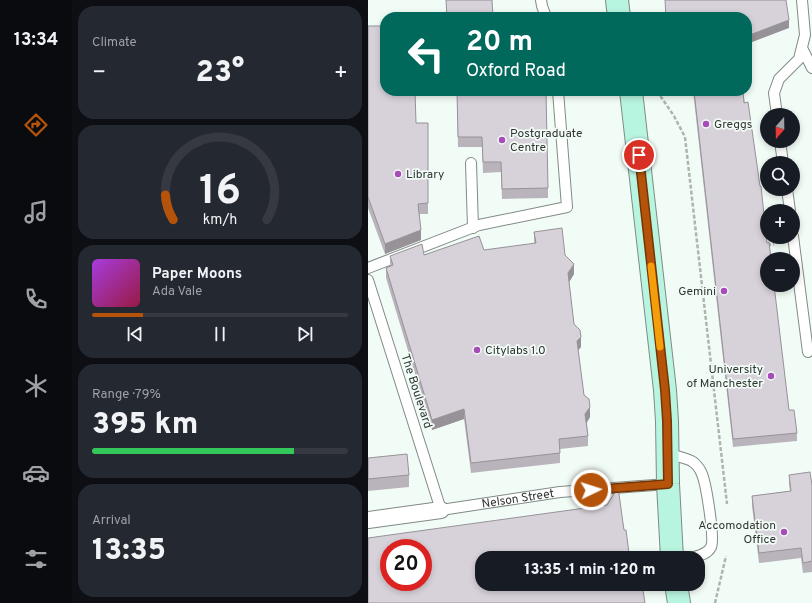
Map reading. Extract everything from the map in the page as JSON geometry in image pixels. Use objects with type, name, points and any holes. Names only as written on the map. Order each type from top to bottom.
[{"type":"main road","points":[[618,0],[619,12]]},
{"type":"main road","points":[[633,96],[665,390],[672,551]]},
{"type":"main road","points":[[677,591],[679,603]]},
{"type":"street","name":"Nelson Street","points":[[368,520],[441,510]]},
{"type":"lane","points":[[542,0],[544,12]]},
{"type":"lane","points":[[776,108],[774,93],[779,79],[799,59],[802,48],[805,35],[802,0]]},
{"type":"lane","points":[[802,48],[812,68]]},
{"type":"lane","points":[[368,268],[472,228],[567,207],[558,96]]},
{"type":"lane","points":[[471,163],[472,228]]},
{"type":"lane","points":[[794,244],[808,352]]},
{"type":"lane","name":"The Boulevard","points":[[368,280],[441,510]]},
{"type":"lane","points":[[667,453],[694,462],[701,472],[706,487],[712,536],[712,546],[705,553]]},
{"type":"lane","name":"Nelson Street","points":[[441,510],[560,492],[668,484]]},
{"type":"path","points":[[660,96],[674,116],[685,137],[727,508]]},
{"type":"path","points":[[761,246],[774,244]]},
{"type":"path","points":[[715,603],[727,552]]},
{"type":"building","points":[[446,0],[492,0],[493,12],[447,12]]},
{"type":"building","points":[[665,0],[786,0],[789,20],[752,34],[752,12],[666,12]]},
{"type":"building","name":"Library","points":[[368,26],[380,26],[380,96],[415,96],[416,123],[428,123],[428,203],[418,204],[421,230],[385,244],[368,197]]},
{"type":"building","name":"Postgraduate Centre","points":[[457,96],[546,96],[548,188],[502,189],[501,162],[483,162],[482,137],[458,137]]},
{"type":"building","points":[[695,96],[743,96],[744,103],[748,102],[760,186],[760,196],[762,196],[763,204],[760,204],[760,244],[769,244],[770,252],[760,252],[760,292],[775,292],[789,410],[794,410],[797,433],[733,439]]},
{"type":"building","name":"Citylabs 1.0","points":[[562,228],[565,255],[574,264],[568,273],[574,324],[580,330],[581,337],[577,341],[584,395],[589,399],[590,407],[585,414],[588,436],[559,439],[560,453],[471,463],[464,409],[432,420],[386,268],[393,265],[390,256],[422,244],[424,255],[479,236],[484,250],[536,243],[534,232]]},
{"type":"building","points":[[407,454],[409,475],[368,479],[368,458]]},
{"type":"building","name":"Accomodation Office","points":[[810,472],[812,485],[812,561],[803,563],[801,548],[759,553],[752,496],[791,491],[789,475]]},
{"type":"building","points":[[618,487],[629,551],[475,551],[475,591],[643,591],[645,603],[368,603],[368,538],[607,505]]},
{"type":"slow traffic","points":[[651,266],[660,347]]},
{"type":"place","name":"Greggs","points":[[706,124]]},
{"type":"place","name":"Postgraduate Centre","points":[[502,140]]},
{"type":"place","name":"Library","points":[[398,174]]},
{"type":"place","name":"Gemini","points":[[724,291]]},
{"type":"place","name":"Citylabs 1.0","points":[[477,350]]},
{"type":"place","name":"University of Manchester","points":[[771,376]]},
{"type":"place","name":"Accomodation Office","points":[[784,532]]},
{"type":"route","points":[[591,490],[668,484],[665,390],[639,155]]}]
